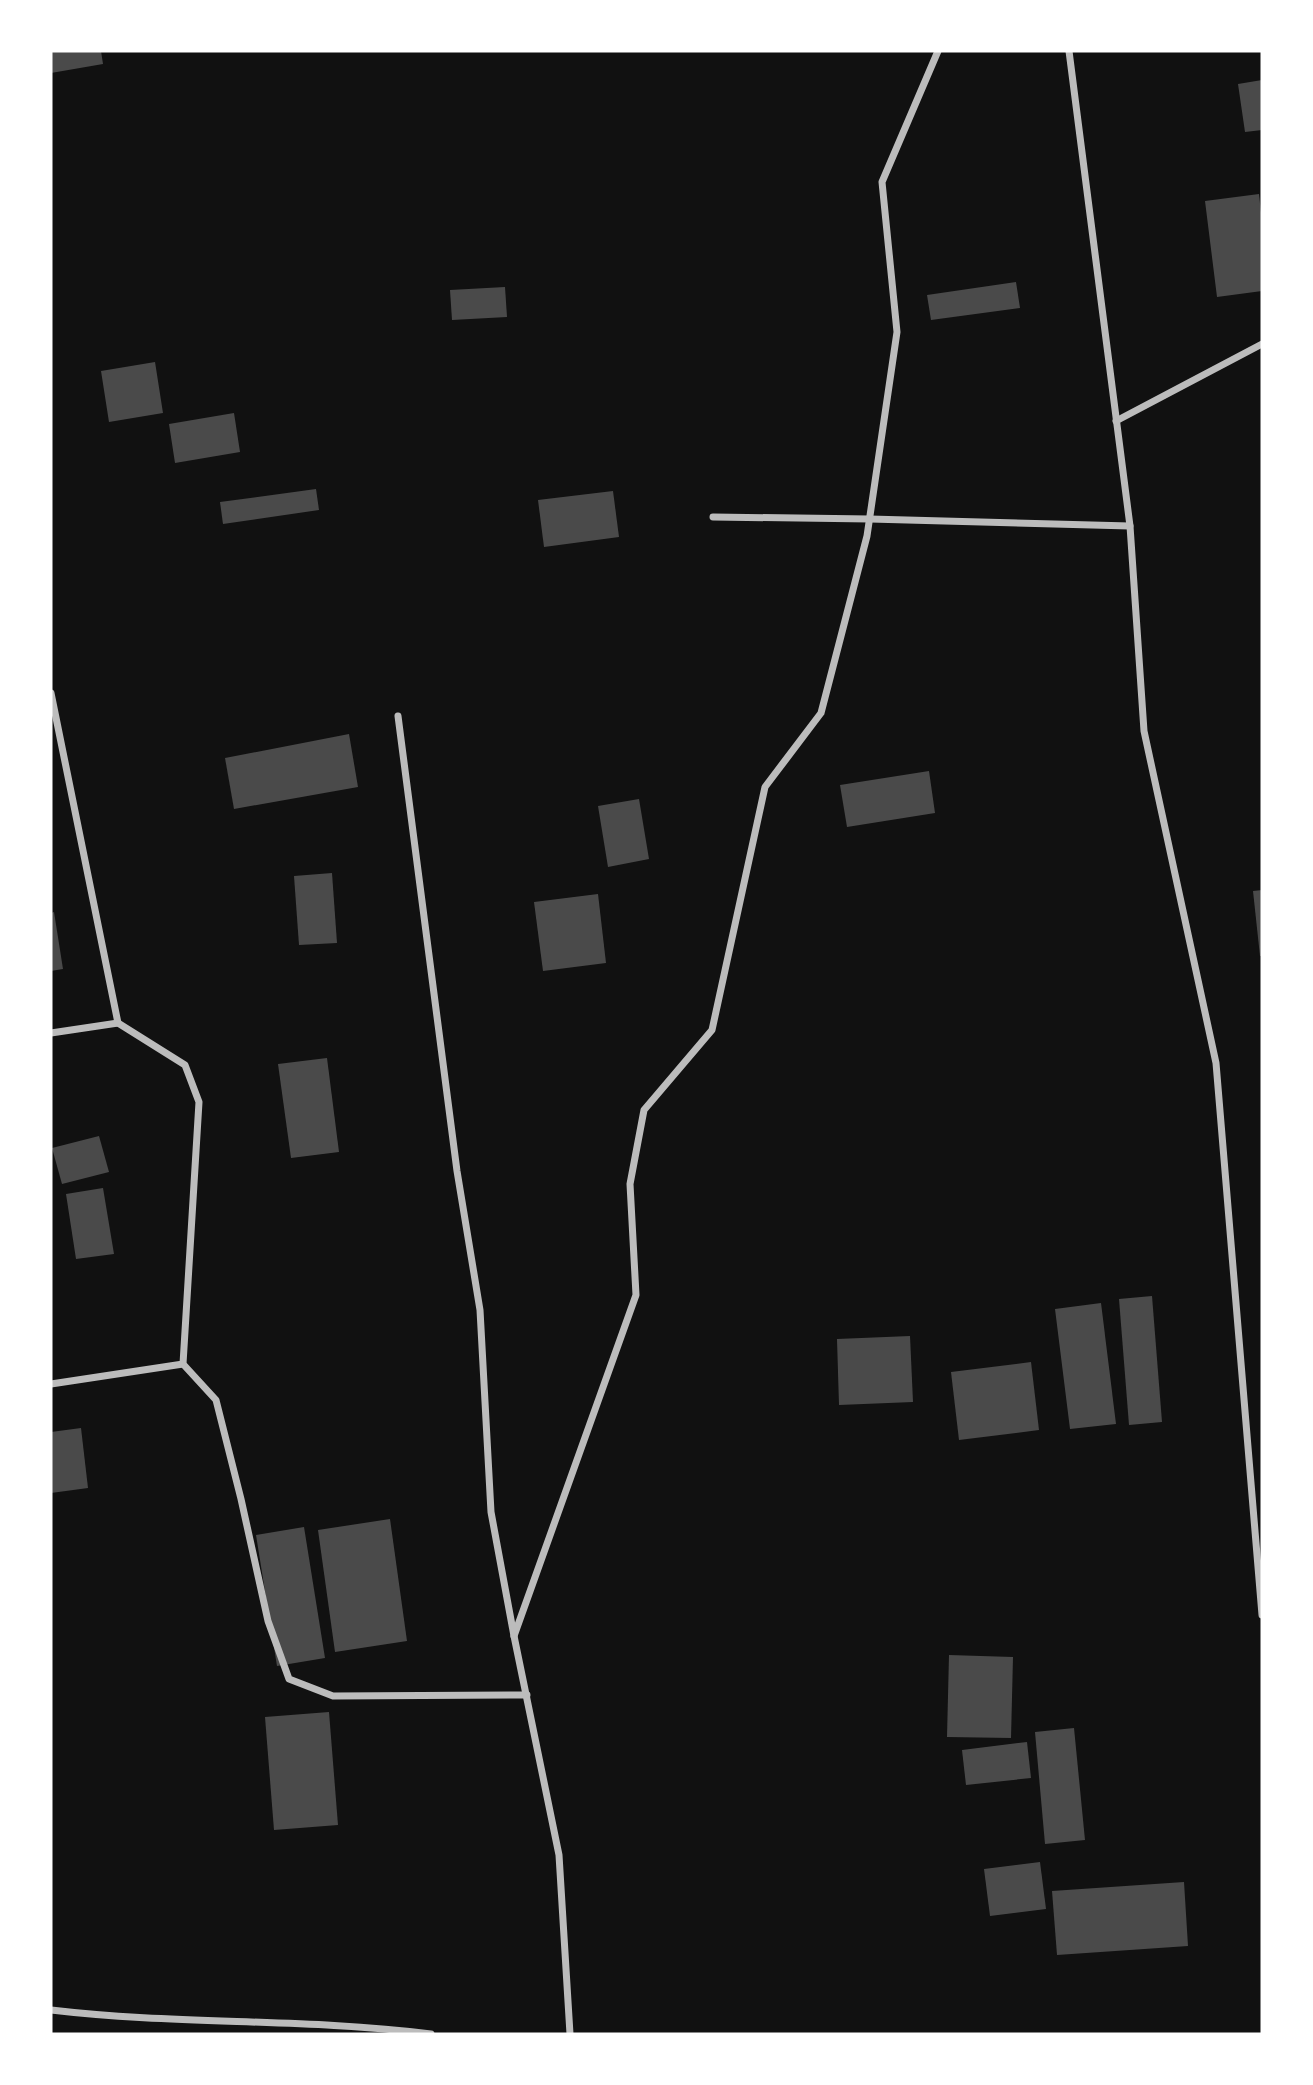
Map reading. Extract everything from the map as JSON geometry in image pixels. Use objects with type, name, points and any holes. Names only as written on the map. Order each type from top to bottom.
[{"type":"street","points":[[514,1636],[636,1295],[630,1184],[644,1110],[712,1030],[765,787],[821,713],[870,519],[897,332],[881,182],[938,51]]},
{"type":"street","points":[[1069,51],[1130,526],[1144,731],[1216,1063],[1262,1615]]},
{"type":"street","points":[[1116,421],[1262,344]]},
{"type":"street","points":[[713,517],[1130,526]]},
{"type":"street","points":[[51,693],[118,1023]]},
{"type":"street","points":[[398,716],[457,1171],[480,1310],[491,1512],[559,1855],[570,2034]]},
{"type":"street","points":[[51,1034],[118,1023],[186,1065],[199,1102],[183,1364],[216,1400],[268,1621],[289,1679],[333,1696],[527,1695]]},
{"type":"street","points":[[51,1384],[183,1364]]},
{"type":"street","points":[[51,2010],[109,2017],[377,2027],[431,2034]]},
{"type":"building","points":[[51,51],[101,51],[103,64],[51,73]]},
{"type":"building","points":[[1262,80],[1262,130],[1245,132],[1238,84]]},
{"type":"building","points":[[1259,194],[1262,222],[1262,291],[1217,297],[1205,201]]},
{"type":"building","points":[[1016,282],[1020,308],[931,320],[927,295]]},
{"type":"building","points":[[505,287],[507,317],[452,320],[450,290]]},
{"type":"building","points":[[155,362],[163,413],[109,422],[101,371]]},
{"type":"building","points":[[234,413],[240,452],[175,463],[169,424]]},
{"type":"building","points":[[316,489],[319,510],[223,524],[220,502]]},
{"type":"building","points":[[613,491],[619,537],[544,547],[538,500]]},
{"type":"building","points":[[349,734],[358,787],[234,809],[225,758]]},
{"type":"building","points":[[929,771],[935,813],[847,827],[840,785]]},
{"type":"building","points":[[639,799],[649,859],[608,867],[598,806]]},
{"type":"building","points":[[332,873],[337,943],[299,945],[294,876]]},
{"type":"building","points":[[1262,890],[1262,956],[1260,956],[1253,891]]},
{"type":"building","points":[[598,894],[606,963],[543,971],[534,902]]},
{"type":"building","points":[[54,912],[63,969],[51,971],[51,913]]},
{"type":"building","points":[[327,1058],[339,1152],[291,1158],[278,1064]]},
{"type":"building","points":[[99,1136],[109,1172],[62,1184],[52,1148]]},
{"type":"building","points":[[103,1188],[114,1254],[76,1259],[66,1194]]},
{"type":"building","points":[[1152,1296],[1162,1422],[1129,1425],[1119,1299]]},
{"type":"building","points":[[1101,1303],[1116,1424],[1070,1429],[1055,1309]]},
{"type":"building","points":[[910,1336],[913,1402],[839,1405],[837,1339]]},
{"type":"building","points":[[1031,1362],[1039,1430],[959,1440],[951,1372]]},
{"type":"building","points":[[81,1428],[88,1488],[51,1493],[51,1432]]},
{"type":"building","points":[[390,1519],[407,1641],[335,1652],[318,1530]]},
{"type":"building","points":[[304,1527],[325,1658],[277,1666],[256,1535]]},
{"type":"building","points":[[949,1655],[1013,1657],[1011,1738],[947,1737]]},
{"type":"building","points":[[329,1712],[338,1825],[274,1830],[265,1717]]},
{"type":"building","points":[[1074,1728],[1085,1840],[1045,1844],[1035,1732]]},
{"type":"building","points":[[1027,1742],[1031,1778],[966,1785],[962,1750]]},
{"type":"building","points":[[1040,1862],[1046,1909],[990,1916],[984,1869]]},
{"type":"building","points":[[1184,1882],[1188,1946],[1057,1955],[1052,1891]]}]
